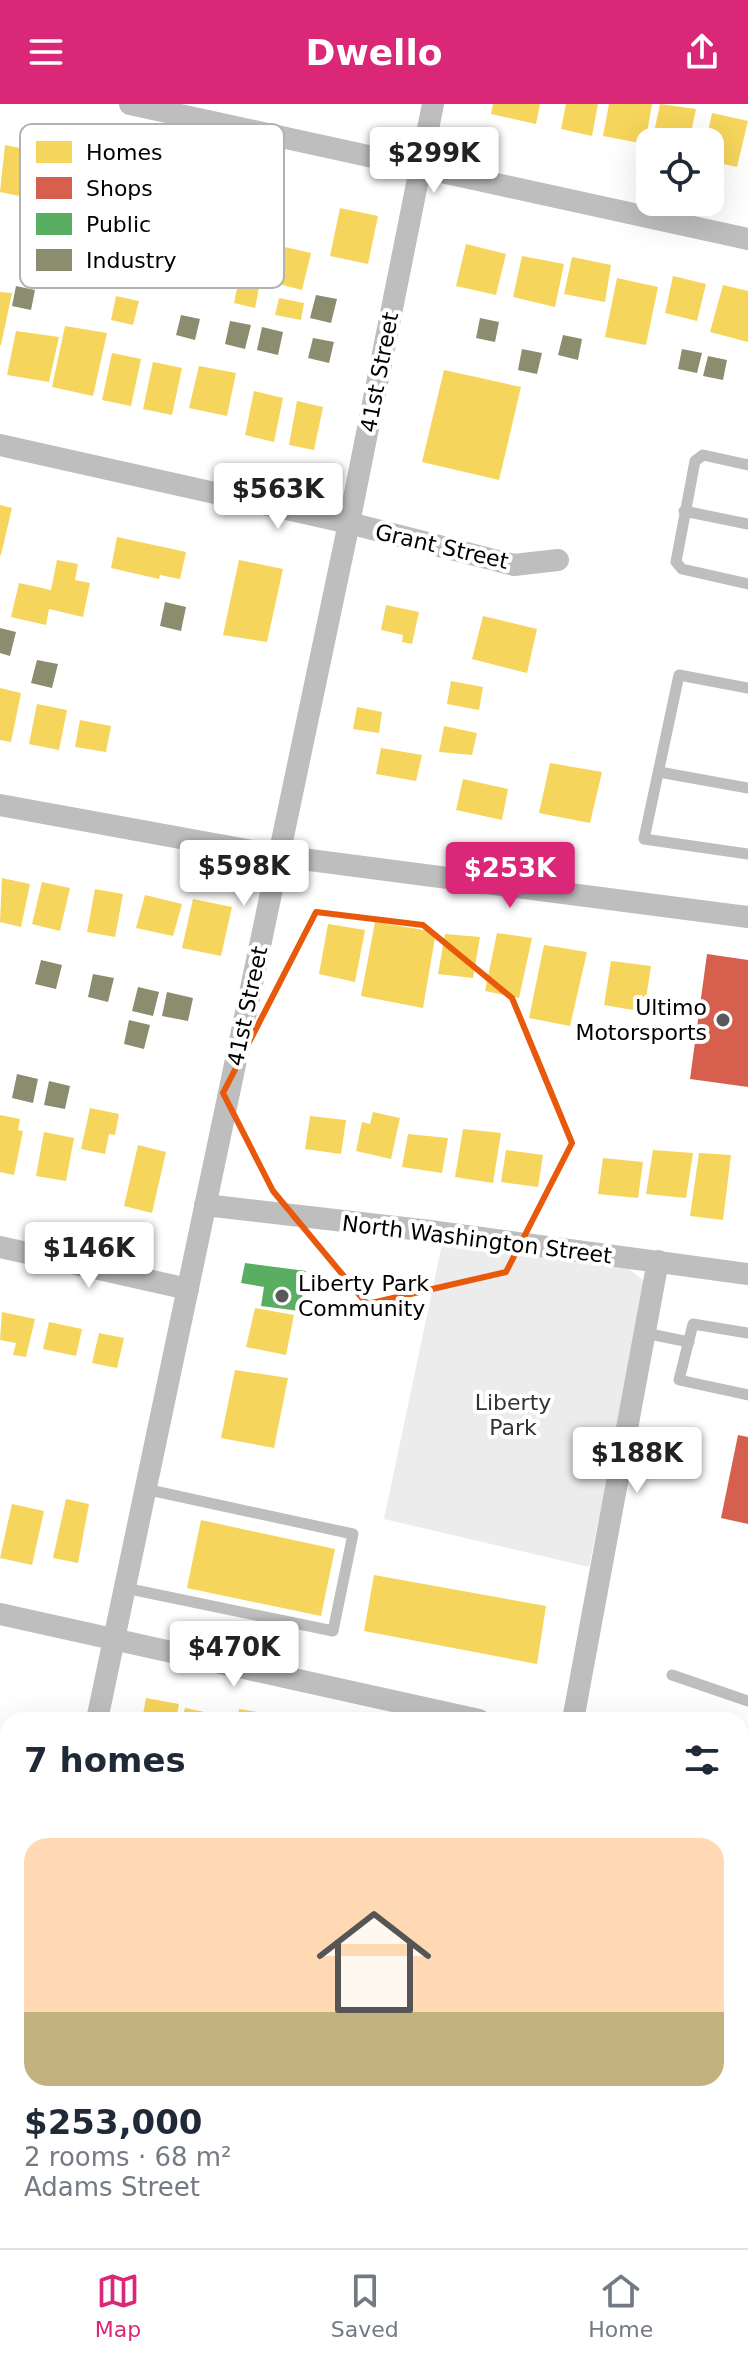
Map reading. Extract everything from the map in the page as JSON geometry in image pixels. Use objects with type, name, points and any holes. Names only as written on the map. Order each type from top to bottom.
[{"type":"street","points":[[130,104],[219,124]]},
{"type":"street","name":"41st Street","points":[[99,1712],[349,523],[433,104]]},
{"type":"street","points":[[284,139],[748,239]]},
{"type":"street","name":"Grant Street","points":[[0,445],[349,523],[514,565],[558,560]]},
{"type":"street","points":[[0,805],[279,856],[748,917]]},
{"type":"street","name":"North Washington Street","points":[[205,1205],[748,1274]]},
{"type":"street","points":[[0,1247],[188,1289]]},
{"type":"street","points":[[574,1712],[658,1261]]},
{"type":"street","points":[[0,1614],[443,1712]]},
{"type":"lane","points":[[748,465],[703,455],[695,461],[676,562],[682,569],[748,584]]},
{"type":"lane","points":[[684,511],[748,524]]},
{"type":"lane","points":[[748,688],[679,675],[644,839],[748,854]]},
{"type":"lane","points":[[659,772],[748,788]]},
{"type":"lane","points":[[748,1333],[693,1324],[679,1380],[748,1395]]},
{"type":"lane","points":[[645,1333],[689,1342]]},
{"type":"lane","points":[[125,1588],[333,1631],[353,1534],[145,1489]]},
{"type":"lane","points":[[672,1675],[748,1701]]},
{"type":"highlighted area","points":[[316,912],[423,925],[512,998],[572,1143],[506,1272],[367,1304],[273,1191],[223,1093]]},
{"type":"green space","name":"Liberty Park","points":[[442,1244],[628,1268],[643,1280],[645,1293],[589,1567],[384,1519]]},
{"type":"building: Homes","points":[[493,104],[540,104],[536,124],[491,114]]},
{"type":"building: Homes","points":[[566,104],[598,104],[592,136],[561,129]]},
{"type":"building: Homes","points":[[609,104],[652,104],[648,128],[636,128],[636,142],[603,136]]},
{"type":"building: Homes","points":[[660,104],[696,109],[692,128],[655,128]]},
{"type":"building: Homes","points":[[712,113],[748,121],[737,167],[724,164],[724,128],[709,128]]},
{"type":"building: Homes","points":[[5,145],[20,148],[20,196],[0,192]]},
{"type":"building: Homes","points":[[340,208],[378,216],[368,264],[330,256]]},
{"type":"building: Homes","points":[[466,244],[506,254],[496,295],[456,286]]},
{"type":"building: Homes","points":[[284,247],[311,253],[302,290],[284,285]]},
{"type":"building: Homes","points":[[522,256],[564,264],[555,307],[513,297]]},
{"type":"building: Homes","points":[[572,257],[611,265],[605,302],[564,294]]},
{"type":"building: Homes","points":[[673,276],[706,284],[697,321],[665,313]]},
{"type":"building: Homes","points":[[617,278],[658,287],[646,345],[605,337]]},
{"type":"building: Homes","points":[[723,285],[748,291],[748,342],[710,332]]},
{"type":"building: Homes","points":[[237,288],[259,288],[255,308],[234,303]]},
{"type":"building: Homes","points":[[0,292],[12,293],[1,345],[0,345]]},
{"type":"building: Homes","points":[[116,296],[139,301],[133,325],[111,320]]},
{"type":"building: Homes","points":[[279,298],[304,303],[301,320],[275,315]]},
{"type":"building: Homes","points":[[65,326],[107,333],[93,396],[52,387]]},
{"type":"building: Homes","points":[[16,331],[59,337],[49,382],[7,375]]},
{"type":"building: Homes","points":[[112,353],[141,359],[131,406],[102,400]]},
{"type":"building: Homes","points":[[153,362],[182,368],[172,415],[143,409]]},
{"type":"building: Homes","points":[[199,366],[236,373],[227,416],[189,408]]},
{"type":"building: Homes","points":[[444,370],[521,387],[499,480],[422,462]]},
{"type":"building: Homes","points":[[254,391],[283,398],[274,442],[245,435]]},
{"type":"building: Homes","points":[[297,401],[323,407],[314,450],[289,445]]},
{"type":"building: Homes","points":[[0,505],[12,508],[1,555],[0,555]]},
{"type":"building: Homes","points":[[117,537],[186,552],[180,579],[160,575],[159,579],[111,568]]},
{"type":"building: Homes","points":[[57,560],[78,564],[75,580],[90,583],[83,617],[49,609],[46,625],[11,617],[19,583],[51,590]]},
{"type":"building: Homes","points":[[239,560],[283,569],[267,642],[223,635]]},
{"type":"building: Homes","points":[[386,605],[419,612],[412,644],[402,642],[403,635],[381,630]]},
{"type":"building: Homes","points":[[483,616],[537,629],[527,673],[472,659]]},
{"type":"building: Homes","points":[[451,681],[483,687],[479,710],[447,704]]},
{"type":"building: Homes","points":[[0,688],[21,693],[11,742],[0,740]]},
{"type":"building: Homes","points":[[37,704],[67,710],[59,750],[29,744]]},
{"type":"building: Homes","points":[[357,707],[382,712],[379,733],[353,729]]},
{"type":"building: Homes","points":[[80,720],[111,726],[106,752],[75,747]]},
{"type":"building: Homes","points":[[444,726],[477,733],[472,755],[439,752]]},
{"type":"building: Homes","points":[[381,748],[422,755],[416,781],[376,774]]},
{"type":"building: Homes","points":[[550,763],[602,772],[590,823],[539,813]]},
{"type":"building: Homes","points":[[463,779],[508,789],[502,820],[456,810]]},
{"type":"building: Homes","points":[[2,878],[30,884],[21,927],[0,922]]},
{"type":"building: Homes","points":[[42,882],[70,888],[60,931],[32,924]]},
{"type":"building: Homes","points":[[95,889],[123,894],[115,937],[87,932]]},
{"type":"building: Homes","points":[[145,895],[182,904],[173,936],[136,928]]},
{"type":"building: Homes","points":[[193,899],[232,907],[221,956],[182,948]]},
{"type":"building: Homes","points":[[375,922],[436,932],[423,1008],[361,996]]},
{"type":"building: Homes","points":[[328,924],[365,930],[355,982],[319,974]]},
{"type":"building: Homes","points":[[497,933],[532,938],[519,998],[485,991]]},
{"type":"building: Homes","points":[[445,934],[480,937],[473,978],[438,974]]},
{"type":"building: Homes","points":[[544,945],[587,952],[570,1026],[529,1018]]},
{"type":"building: Homes","points":[[611,961],[651,966],[644,1012],[604,1005]]},
{"type":"building: Homes","points":[[90,1108],[119,1114],[115,1135],[109,1134],[105,1154],[81,1149]]},
{"type":"building: Homes","points":[[373,1112],[400,1118],[391,1159],[356,1151],[362,1122],[370,1124]]},
{"type":"building: Homes","points":[[0,1115],[20,1119],[18,1130],[23,1131],[14,1175],[0,1172]]},
{"type":"building: Homes","points":[[310,1116],[346,1120],[341,1154],[305,1149]]},
{"type":"building: Homes","points":[[463,1129],[501,1133],[493,1183],[455,1177]]},
{"type":"building: Homes","points":[[44,1132],[74,1138],[66,1181],[36,1176]]},
{"type":"building: Homes","points":[[408,1134],[448,1138],[442,1173],[402,1167]]},
{"type":"building: Homes","points":[[138,1145],[166,1152],[152,1213],[124,1206]]},
{"type":"building: Homes","points":[[506,1150],[543,1155],[538,1187],[501,1182]]},
{"type":"building: Homes","points":[[653,1150],[693,1153],[686,1198],[646,1194]]},
{"type":"building: Homes","points":[[699,1153],[731,1155],[723,1220],[690,1216]]},
{"type":"building: Homes","points":[[603,1158],[643,1162],[638,1198],[598,1194]]},
{"type":"building: Homes","points":[[255,1308],[294,1315],[286,1355],[246,1347]]},
{"type":"building: Homes","points":[[2,1312],[35,1319],[26,1357],[13,1355],[16,1343],[0,1340]]},
{"type":"building: Homes","points":[[49,1322],[82,1329],[76,1356],[43,1349]]},
{"type":"building: Homes","points":[[99,1333],[124,1338],[117,1368],[92,1363]]},
{"type":"building: Homes","points":[[235,1370],[288,1378],[274,1448],[221,1438]]},
{"type":"building: Homes","points":[[66,1499],[89,1504],[78,1563],[53,1558]]},
{"type":"building: Homes","points":[[12,1504],[44,1511],[32,1565],[0,1558]]},
{"type":"building: Homes","points":[[201,1520],[335,1549],[321,1616],[187,1588]]},
{"type":"building: Homes","points":[[374,1575],[546,1606],[537,1664],[364,1631]]},
{"type":"building: Homes","points":[[146,1698],[179,1704],[178,1712],[143,1712]]},
{"type":"building: Homes","points":[[185,1708],[204,1712],[184,1712]]},
{"type":"building: Shops","name":"Ultimo Motorsports","points":[[707,954],[748,960],[748,1087],[690,1079]]},
{"type":"building: Shops","points":[[738,1435],[748,1437],[748,1524],[721,1518]]},
{"type":"building: Public","name":"Liberty Park Community","points":[[245,1263],[306,1271],[300,1311],[261,1306],[264,1287],[241,1283]]},
{"type":"building: Industry","points":[[16,286],[35,290],[31,310],[12,306]]},
{"type":"building: Industry","points":[[316,295],[337,299],[331,323],[310,318]]},
{"type":"building: Industry","points":[[181,315],[200,319],[195,340],[176,335]]},
{"type":"building: Industry","points":[[480,318],[499,322],[495,342],[476,338]]},
{"type":"building: Industry","points":[[230,321],[251,325],[245,349],[225,344]]},
{"type":"building: Industry","points":[[262,327],[283,332],[278,355],[257,350]]},
{"type":"building: Industry","points":[[563,335],[582,339],[578,360],[558,355]]},
{"type":"building: Industry","points":[[313,338],[334,342],[329,363],[308,358]]},
{"type":"building: Industry","points":[[522,349],[542,353],[537,374],[518,370]]},
{"type":"building: Industry","points":[[682,349],[702,353],[697,373],[678,369]]},
{"type":"building: Industry","points":[[708,356],[727,360],[723,380],[703,376]]},
{"type":"building: Industry","points":[[165,602],[186,607],[181,631],[160,626]]},
{"type":"building: Industry","points":[[0,628],[16,632],[10,656],[0,653]]},
{"type":"building: Industry","points":[[37,660],[58,664],[52,688],[31,683]]},
{"type":"building: Industry","points":[[41,960],[62,965],[56,989],[35,984]]},
{"type":"building: Industry","points":[[93,974],[114,978],[108,1002],[88,997]]},
{"type":"building: Industry","points":[[138,987],[159,992],[153,1016],[132,1011]]},
{"type":"building: Industry","points":[[167,992],[193,998],[188,1021],[162,1016]]},
{"type":"building: Industry","points":[[129,1020],[150,1025],[144,1049],[124,1044]]},
{"type":"building: Industry","points":[[17,1074],[38,1079],[33,1103],[12,1098]]},
{"type":"building: Industry","points":[[49,1081],[70,1086],[65,1109],[44,1105]]},
{"type":"place","name":"Ultimo Motorsports","points":[[723,1020]]},
{"type":"place","name":"Liberty Park Community","points":[[282,1296]]}]
